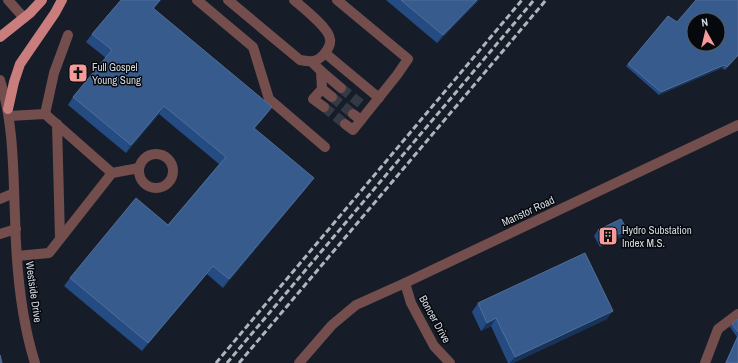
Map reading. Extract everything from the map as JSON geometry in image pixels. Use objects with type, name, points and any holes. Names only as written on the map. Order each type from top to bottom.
[{"type":"main road","points":[[9,113],[14,82],[20,64],[55,13],[62,0]]},
{"type":"main road","points":[[0,37],[24,18],[39,1]]},
{"type":"main road","points":[[0,101],[9,113]]},
{"type":"street","points":[[8,0],[24,18]]},
{"type":"street","points":[[197,0],[253,46],[269,99],[325,147]]},
{"type":"street","points":[[228,0],[300,60],[312,62],[341,88]]},
{"type":"street","points":[[294,0],[326,30],[330,39],[328,49],[325,54],[312,62]]},
{"type":"street","points":[[337,0],[408,59],[379,98],[365,108],[357,117],[353,130],[345,124]]},
{"type":"street","points":[[45,114],[54,73],[68,35]]},
{"type":"street","points":[[325,54],[379,98]]},
{"type":"street","points":[[321,71],[322,89],[313,99],[324,108]]},
{"type":"street","name":"Westside Drive","points":[[0,80],[9,113],[12,138],[18,273],[25,318],[35,363]]},
{"type":"street","points":[[322,89],[332,97]]},
{"type":"street","points":[[9,113],[45,114],[112,173]]},
{"type":"street","points":[[57,124],[60,238]]},
{"type":"street","name":"Manstor Road","points":[[299,363],[332,325],[356,305],[738,125]]},
{"type":"street","points":[[17,256],[49,253],[112,173],[139,168]]},
{"type":"street","points":[[0,199],[14,193]]},
{"type":"street","points":[[0,234],[16,229]]},
{"type":"street","name":"Boncer Drive","points":[[405,283],[411,303],[434,346],[450,363]]},
{"type":"street","points":[[705,363],[718,329],[738,314]]},
{"type":"building","points":[[121,0],[160,0],[153,8],[272,107],[254,128],[314,178],[229,279],[213,266],[148,343],[70,278],[136,198],[168,225],[226,157],[164,106],[131,145],[73,97],[112,50],[92,34]]},
{"type":"building","points":[[401,0],[477,0],[443,35]]},
{"type":"building","points":[[696,0],[738,0],[738,55],[727,67],[724,65],[661,92],[628,64],[668,16],[677,22]]},
{"type":"building","points":[[621,219],[627,230],[604,241],[598,230]]},
{"type":"building","points":[[585,253],[613,311],[515,357],[496,318],[487,323],[478,303]]},
{"type":"building","points":[[738,319],[738,332],[732,324]]},
{"type":"building","points":[[738,336],[738,363],[726,363]]},
{"type":"tunnel","points":[[341,88],[361,104]]},
{"type":"tunnel","points":[[332,97],[353,114]]},
{"type":"tunnel","points":[[324,107],[345,124]]},
{"type":"railway","points":[[216,363],[522,0]]},
{"type":"railway","points":[[227,363],[534,0]]},
{"type":"railway","points":[[239,363],[546,0]]},
{"type":"place","name":"Full Gospel Young Sung","points":[[78,73]]},
{"type":"place","name":"Hydro Substation Index M.S.","points":[[608,236]]}]
